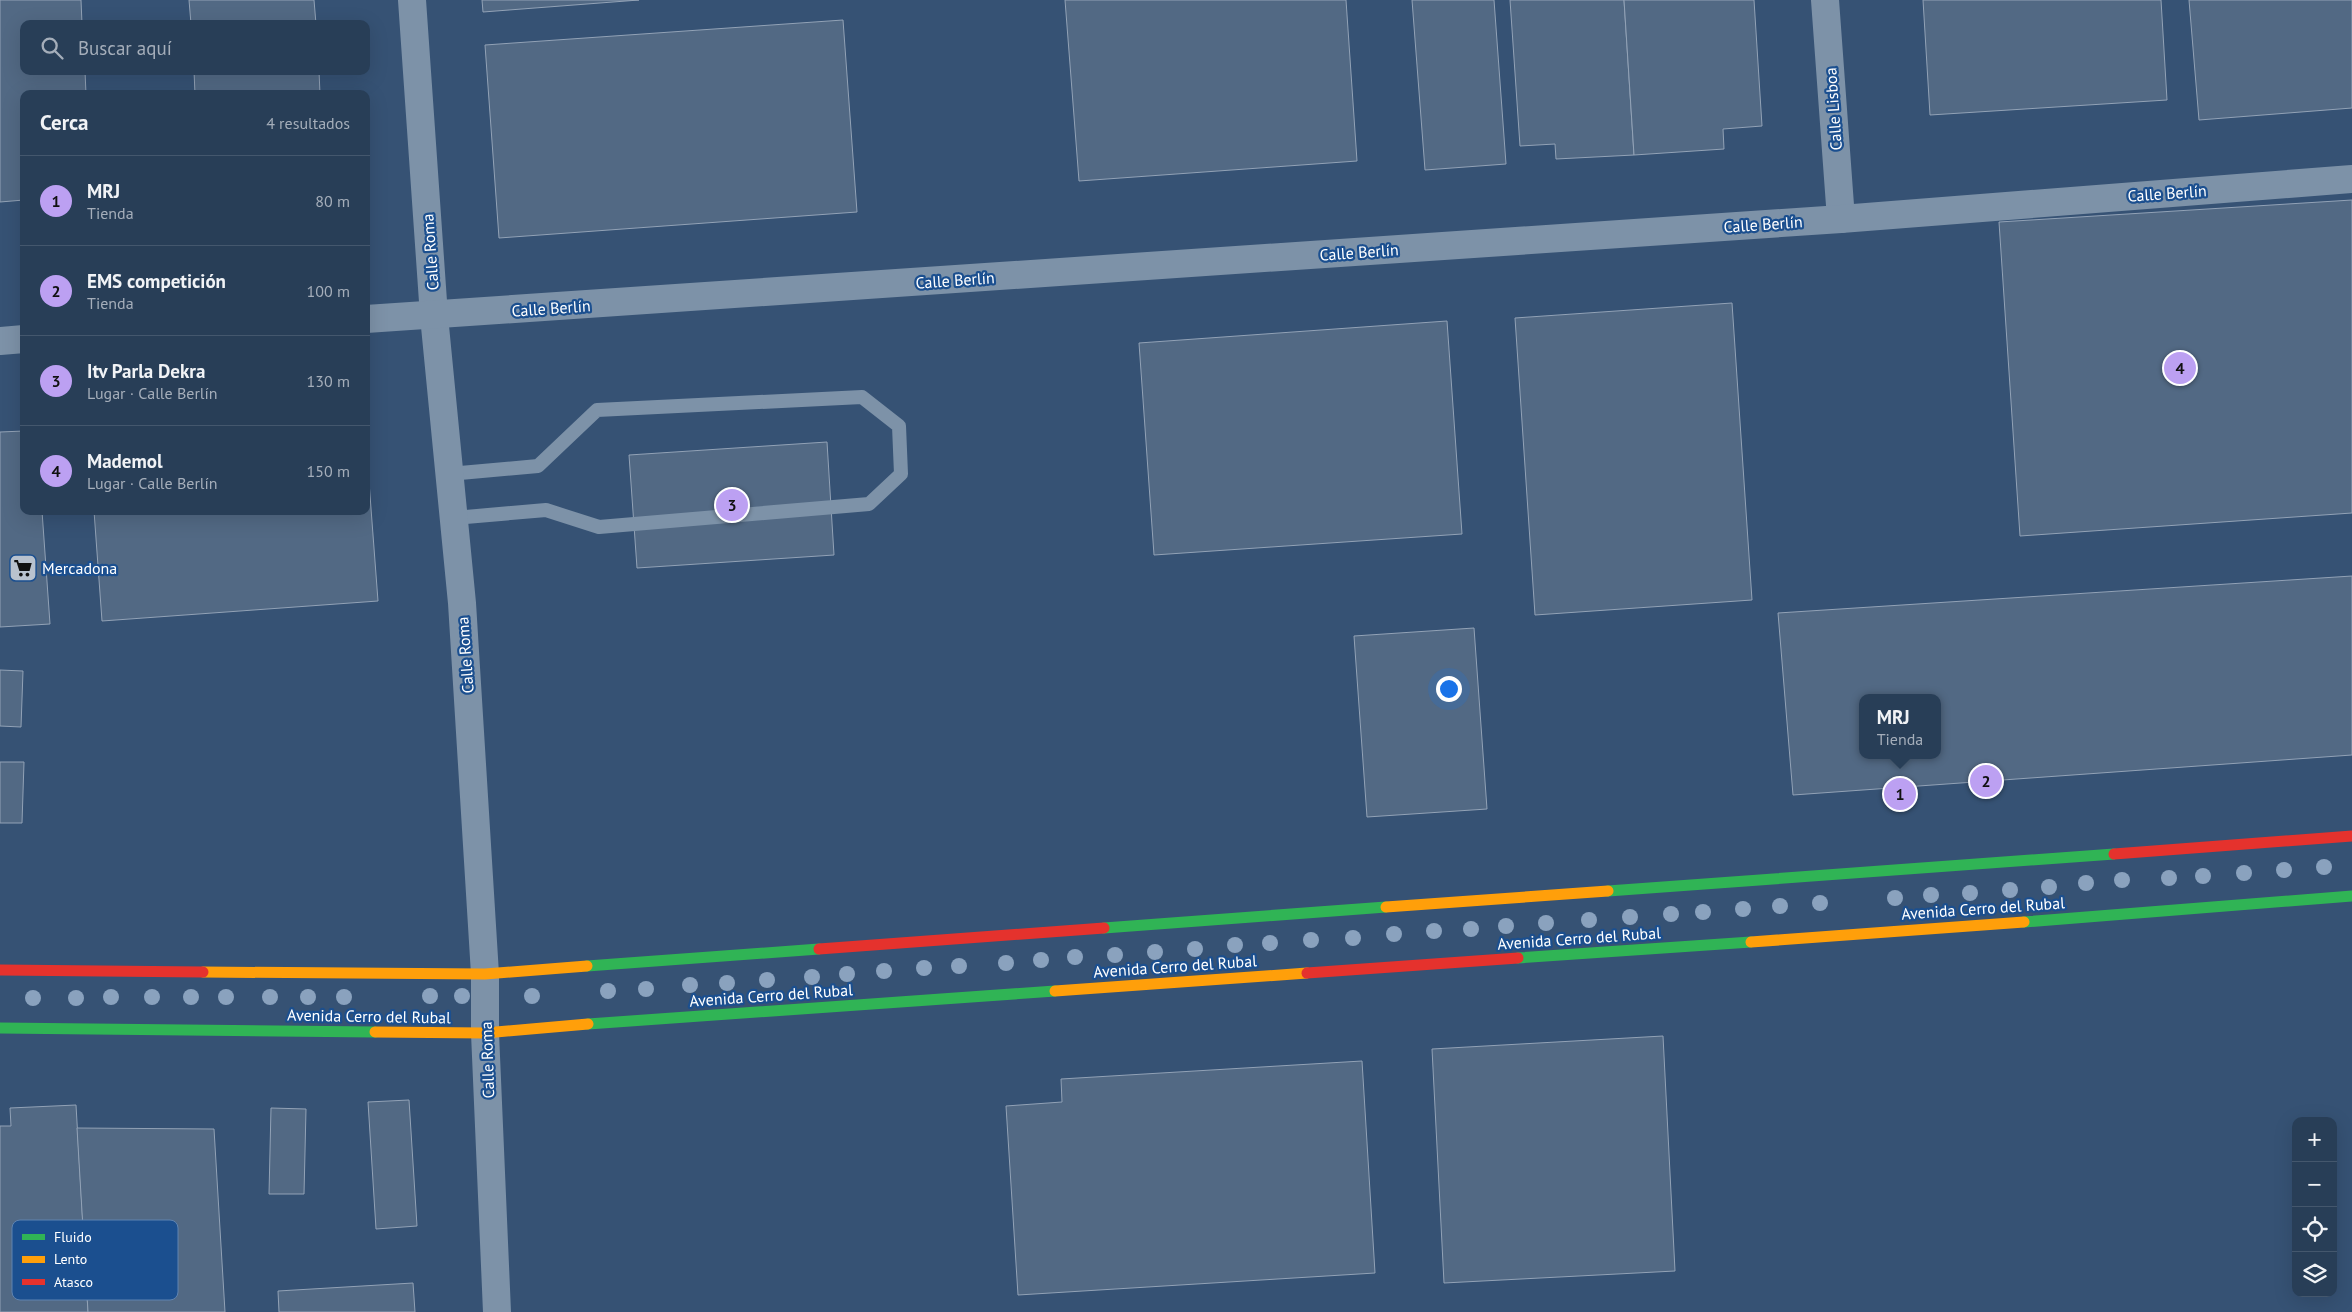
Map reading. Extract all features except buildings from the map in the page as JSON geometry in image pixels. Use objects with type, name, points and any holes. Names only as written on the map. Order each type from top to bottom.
[{"type":"street","name":"Calle Roma","points":[[412,0],[434,316],[462,603],[485,974],[485,1033],[497,1312]]},
{"type":"street","name":"Calle Lisboa","points":[[1825,0],[1841,219]]},
{"type":"street","name":"Calle Berlín","points":[[370,319],[434,316],[1841,219],[2352,179]]},
{"type":"street","points":[[0,341],[20,339]]},
{"type":"street","points":[[0,970],[485,974],[2352,836]]},
{"type":"street","name":"Avenida Cerro del Rubal","points":[[0,1028],[485,1033],[571,1025],[1854,935],[2352,896]]},
{"type":"lane","points":[[449,474],[538,466],[597,410],[862,397],[899,426],[901,474],[870,504],[599,527],[546,510],[454,518]]},
{"type":"traffic: fast","points":[[1608,891],[2114,854]]},
{"type":"traffic: fast","points":[[2024,922],[2352,896]]},
{"type":"traffic: fast","points":[[1104,928],[1386,907]]},
{"type":"traffic: fast","points":[[1518,958],[1751,942]]},
{"type":"traffic: fast","points":[[587,966],[819,949]]},
{"type":"traffic: fast","points":[[588,1024],[1055,991]]},
{"type":"traffic: fast","points":[[0,1028],[375,1032]]},
{"type":"traffic: slow","points":[[1386,907],[1608,891]]},
{"type":"traffic: slow","points":[[1751,942],[2024,922]]},
{"type":"traffic: slow","points":[[203,972],[485,974],[587,966]]},
{"type":"traffic: slow","points":[[1055,991],[1307,973]]},
{"type":"traffic: slow","points":[[375,1032],[485,1033],[588,1024]]},
{"type":"traffic: jam","points":[[2114,854],[2352,836]]},
{"type":"traffic: jam","points":[[819,949],[1104,928]]},
{"type":"traffic: jam","points":[[1307,973],[1518,958]]},
{"type":"traffic: jam","points":[[0,970],[203,972]]},
{"type":"place","name":"Mademol","points":[[2180,368]]},
{"type":"place","name":"Itv Parla Dekra","points":[[732,505]]},
{"type":"place","name":"Mercadona","points":[[23,568]]},
{"type":"place","name":"EMS competición","points":[[1986,781]]},
{"type":"place","name":"MRJ","points":[[1900,794]]}]
